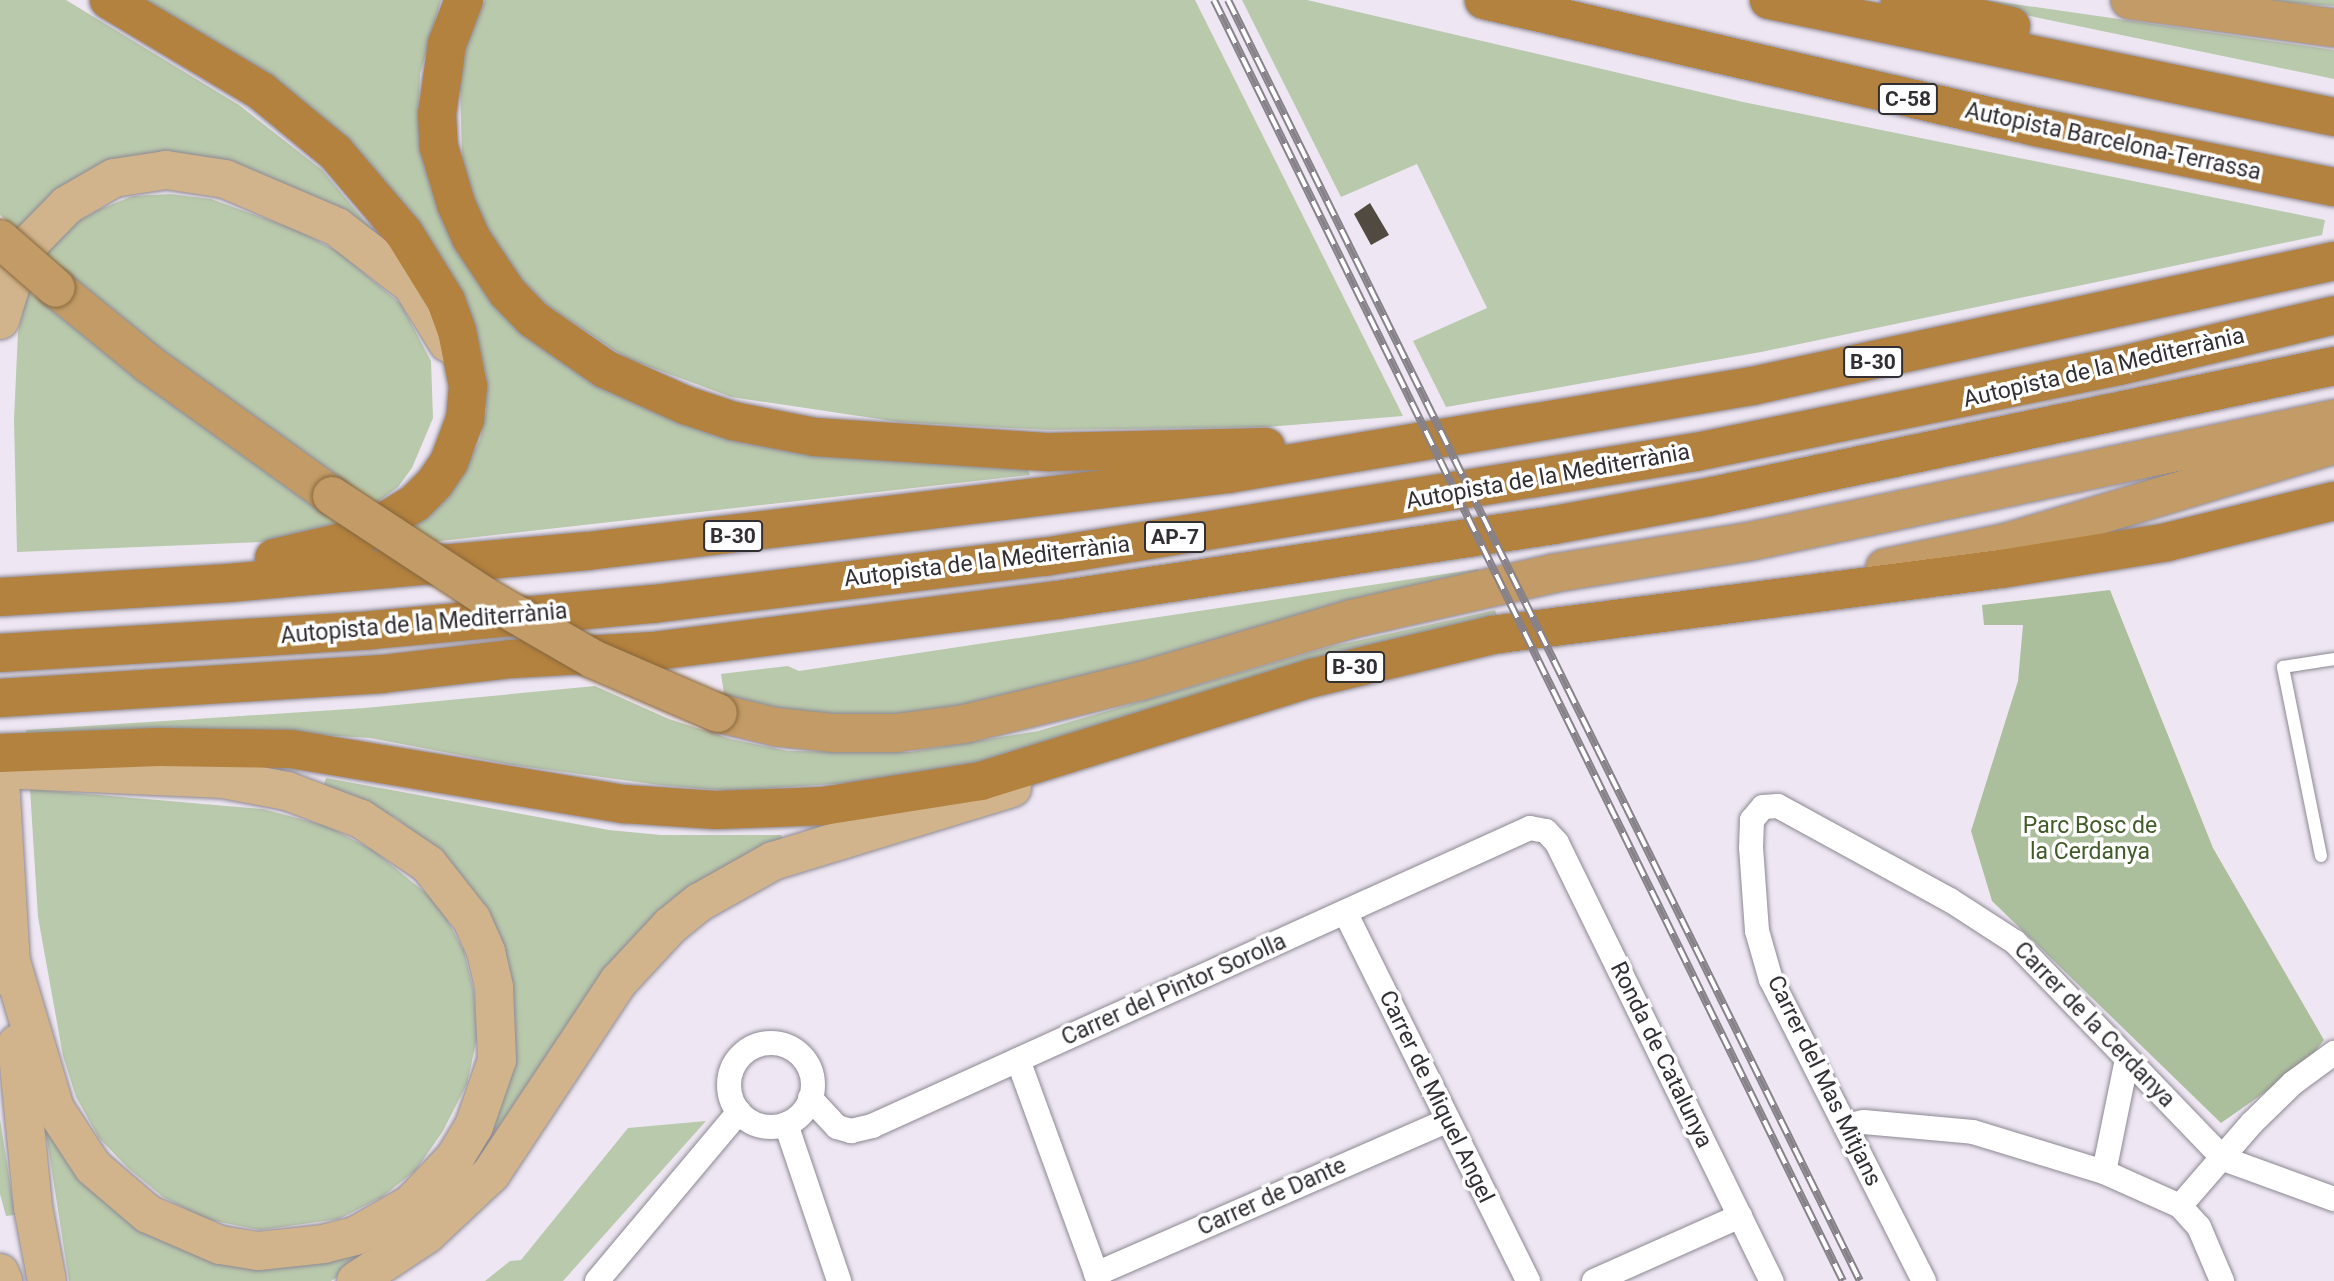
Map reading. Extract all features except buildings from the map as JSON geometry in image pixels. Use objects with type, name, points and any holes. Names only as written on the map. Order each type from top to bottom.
[{"type":"highway","points":[[54,595],[318,551],[355,539],[405,510],[435,483],[449,462],[465,419],[465,360],[446,301],[373,192],[335,152],[261,91],[109,0]]},
{"type":"highway","points":[[464,0],[447,44],[436,114],[446,177],[461,215],[489,268],[533,319],[605,369],[639,386],[733,421],[878,444],[1050,452],[1408,444]]},
{"type":"highway","points":[[1460,0],[1521,9]]},
{"type":"highway","name":"Autopista Barcelona-Terrassa","points":[[1484,0],[2023,124],[2334,187]]},
{"type":"highway","points":[[1769,0],[2334,117]]},
{"type":"highway","points":[[1900,0],[2334,98]]},
{"type":"highway","points":[[2130,0],[2334,29]]},
{"type":"highway","points":[[0,239],[150,365],[332,496],[484,596],[593,659],[718,713],[776,727],[833,733],[895,733],[964,724],[1141,681],[1352,619],[1528,579],[1752,541],[2334,419]]},
{"type":"highway","name":"B-30","points":[[0,597],[363,572],[807,528],[1228,474],[1765,384],[2334,261]]},
{"type":"highway","name":"Autopista de la Mediterrània","points":[[0,653],[398,628],[653,604],[1044,557],[1530,482],[1787,435],[2105,369],[2334,315]]},
{"type":"highway","name":"Autopista de la Mediterrània","points":[[0,698],[369,675],[512,659],[654,651],[1058,600],[1670,504],[2334,366]]},
{"type":"highway","name":"B-30","points":[[0,754],[186,747],[291,749],[624,804],[771,808],[870,800],[981,781],[1390,657],[1697,596],[1898,566],[1997,544],[2334,446]]},
{"type":"highway","points":[[1597,618],[2001,569],[2167,542],[2334,501]]},
{"type":"main road","points":[[0,320],[17,266],[32,241],[67,205],[102,183],[140,171],[203,174],[313,215],[391,265],[412,285],[442,330],[462,384],[465,419]]},
{"type":"main road","points":[[356,1281],[454,1213],[491,1174],[618,982],[670,926],[700,902],[773,861],[1162,741],[1220,707]]},
{"type":"main road","points":[[0,769],[223,779],[323,802],[373,826],[428,864],[472,920],[486,952],[494,988],[497,1060],[474,1126],[454,1159],[411,1204],[355,1236],[324,1244],[258,1251],[220,1245],[148,1214],[93,1167],[55,1109],[9,955]]},
{"type":"main road","points":[[0,779],[9,955],[33,1206],[47,1281]]},
{"type":"main road","points":[[0,1273],[3,1281]]},
{"type":"street","name":"Carrer de la Cerdanya","points":[[1778,806],[1950,900],[2015,942],[2224,1159],[2334,1199]]},
{"type":"street","name":"Carrer del Mas Mitjans","points":[[1778,806],[1763,807],[1752,820],[1757,931],[1771,980],[1924,1281]]},
{"type":"street","name":"Carrer del Pintor Sorolla","points":[[810,1098],[831,1124],[858,1131],[1530,828],[1546,831]]},
{"type":"street","name":"Ronda de Catalunya","points":[[1546,831],[1557,843],[1772,1281]]},
{"type":"street","name":"Carrer de Miquel Angel","points":[[1345,912],[1528,1281]]},
{"type":"street","points":[[762,1044],[791,1048],[805,1061],[812,1079],[810,1098],[805,1109],[786,1124],[761,1125],[739,1112],[730,1095],[729,1076],[738,1058],[762,1044]]},
{"type":"street","points":[[2180,1206],[2293,1083],[2334,1053]]},
{"type":"street","points":[[2104,1172],[2127,1059]]},
{"type":"street","points":[[1018,1060],[1098,1277]]},
{"type":"street","points":[[597,1281],[739,1112]]},
{"type":"street","name":"Carrer de Dante","points":[[1098,1277],[1448,1120]]},
{"type":"street","points":[[1846,1126],[1864,1122],[1973,1132],[2104,1172],[2180,1206],[2199,1227],[2222,1281]]},
{"type":"street","points":[[786,1124],[839,1281]]},
{"type":"street","points":[[1594,1281],[1740,1216]]},
{"type":"lane","points":[[2321,856],[2283,667],[2334,660]]},
{"type":"green space","points":[[0,0],[66,0],[239,105],[322,170],[378,237],[183,157],[21,233],[0,215]]},
{"type":"green space","points":[[143,0],[441,0],[420,74],[418,117],[430,184],[445,222],[575,366],[1028,469],[1030,475],[432,542],[413,528],[449,497],[480,440],[486,410],[486,376],[476,330],[457,287]]},
{"type":"green space","points":[[485,0],[1195,0],[1403,416],[1266,427],[1048,430],[899,422],[731,397],[626,358],[548,306],[518,276],[491,237],[472,194],[462,159],[460,82],[467,44]]},
{"type":"green space","points":[[1242,0],[1307,0],[1743,102],[2325,220],[2322,235],[1761,352],[1446,407],[1413,341],[1487,308],[1417,164],[1341,197]]},
{"type":"green space","points":[[1953,0],[1986,0],[2334,50],[2334,79]]},
{"type":"green space","points":[[2266,0],[2334,0],[2334,6],[2278,2]]},
{"type":"green space","points":[[170,194],[211,199],[297,230],[339,252],[401,304],[431,361],[433,418],[412,468],[398,487],[375,504],[188,374],[44,254],[69,226],[100,209],[133,196]]},
{"type":"green space","points":[[28,291],[113,358],[337,523],[262,542],[17,552],[14,419],[18,332]]},
{"type":"green space","points":[[1478,569],[1482,579],[1066,690],[859,723],[725,700],[721,674],[788,666],[799,671]]},
{"type":"green space","name":"Parc Bosc de la Cerdanya","points":[[2110,590],[2213,848],[2324,1040],[2279,1097],[2271,1088],[2221,1123],[1992,901],[1971,831],[2018,681],[2023,625],[1984,625],[1982,605]]},
{"type":"green space","points":[[1495,610],[1498,619],[941,773],[879,781],[730,791],[659,785],[507,764],[370,738],[271,732],[27,741],[26,730],[365,708],[595,686],[669,719],[731,739],[788,751],[910,752],[1038,731],[1329,647]]},
{"type":"green space","points":[[326,778],[609,830],[661,835],[781,835],[785,842],[737,865],[495,1149],[378,1252],[331,1281],[69,1281],[46,1133],[53,1130],[152,1230],[388,1234],[513,1042],[434,850],[396,818],[323,787]]},
{"type":"green space","points":[[30,789],[263,809],[327,826],[373,850],[438,903],[464,951],[474,992],[477,1038],[467,1084],[443,1131],[416,1170],[382,1197],[339,1219],[260,1230],[205,1219],[163,1197],[128,1168],[99,1138],[76,1097],[63,1056],[38,917]]},
{"type":"green space","points":[[0,1119],[15,1215],[6,1216],[0,1194]]},
{"type":"green space","points":[[706,1121],[563,1281],[485,1281],[510,1261],[521,1260],[628,1128]]},
{"type":"railway","points":[[1214,0],[1843,1281]]},
{"type":"railway","points":[[1228,0],[1860,1281]]}]
